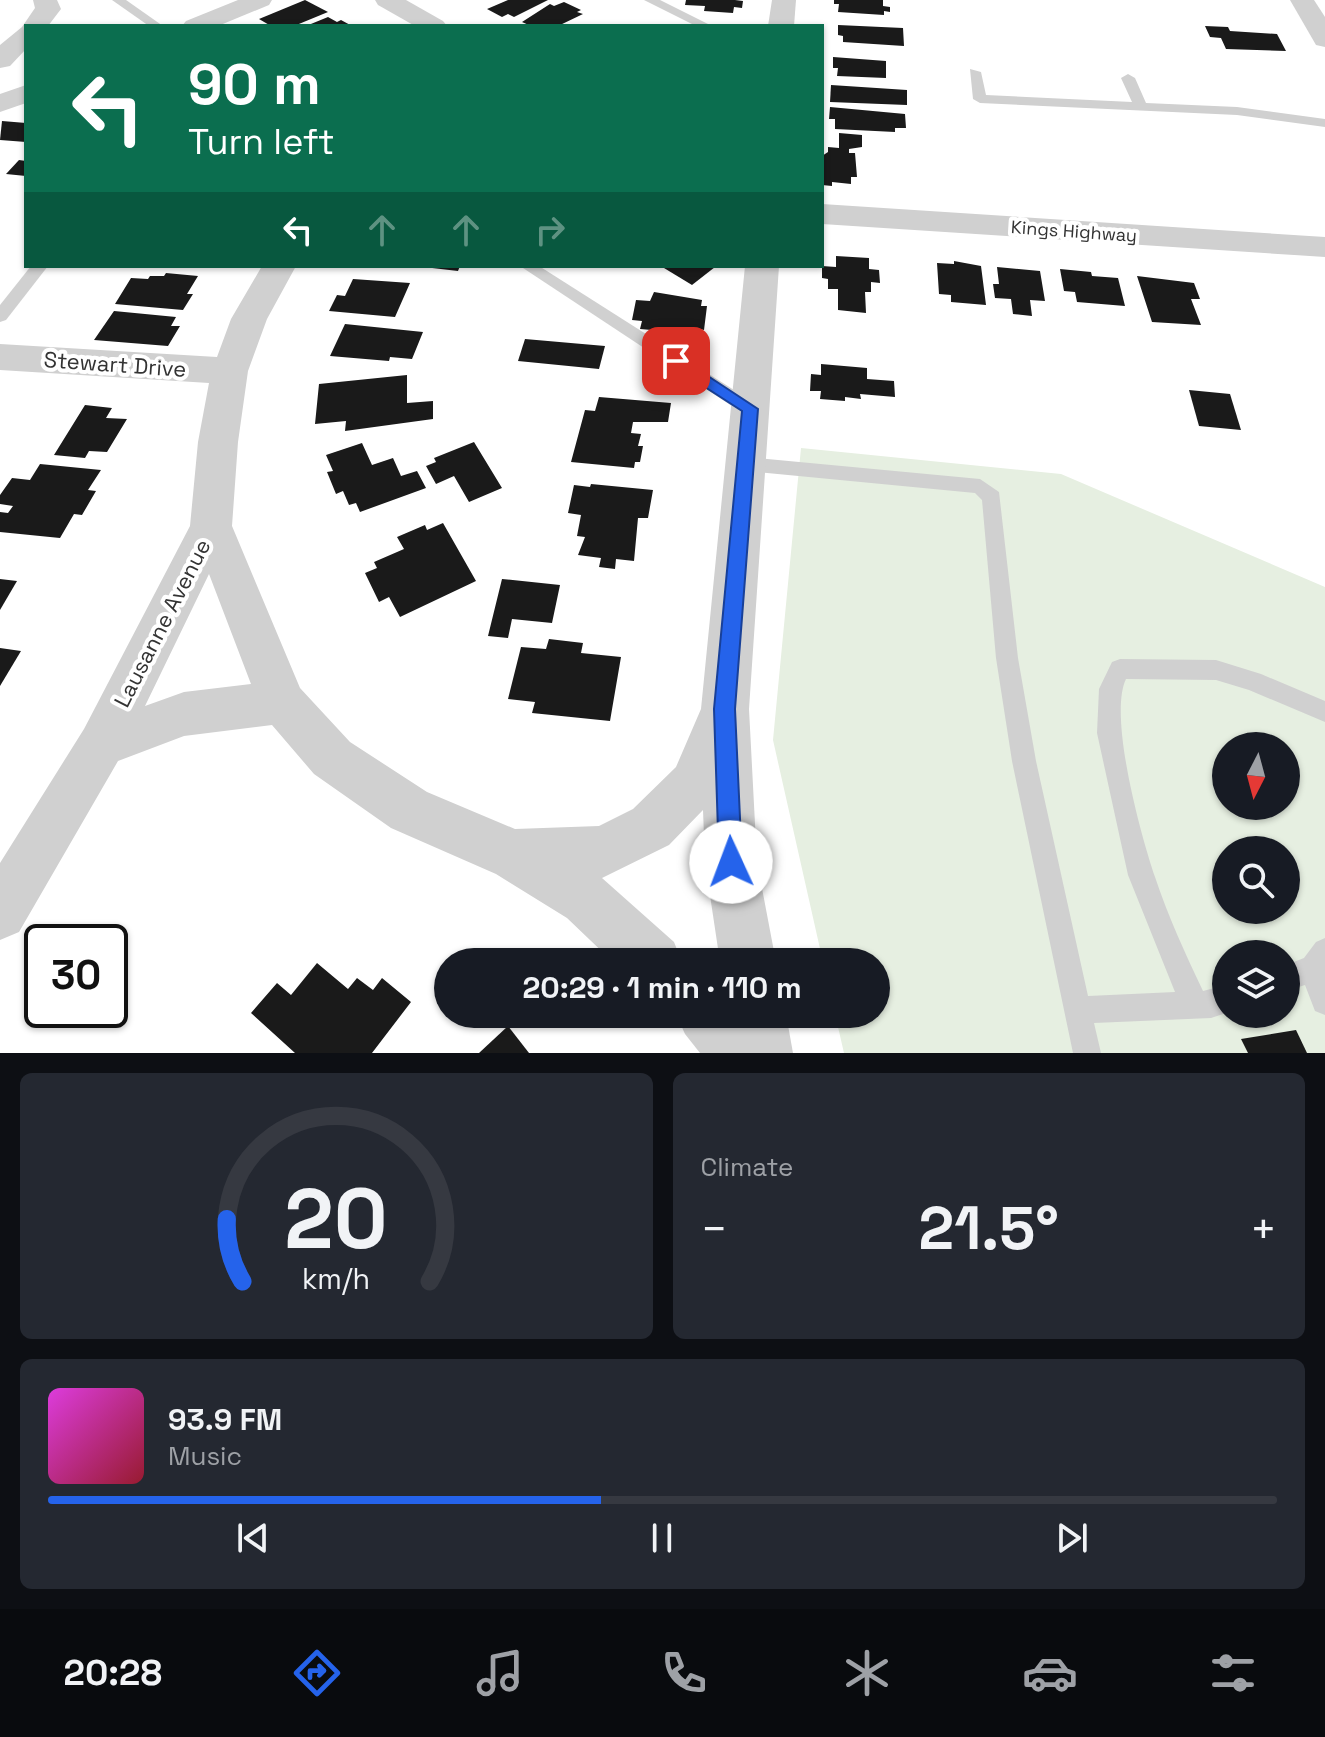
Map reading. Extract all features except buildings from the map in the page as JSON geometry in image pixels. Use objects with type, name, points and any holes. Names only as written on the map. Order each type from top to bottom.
[{"type":"street","points":[[36,24],[48,9],[46,0]]},
{"type":"street","points":[[200,24],[260,0]]},
{"type":"street","points":[[387,0],[430,24]]},
{"type":"street","points":[[781,24],[784,0]]},
{"type":"street","points":[[1302,0],[1325,39]]},
{"type":"street","points":[[0,60],[24,36]]},
{"type":"street","points":[[0,104],[24,94]]},
{"type":"street","name":"Kings Highway","points":[[824,214],[1325,247]]},
{"type":"street","name":"Lausanne Avenue","points":[[0,913],[101,745],[211,526],[218,442],[230,371],[249,319],[278,268]]},
{"type":"street","points":[[746,948],[731,862],[725,709],[762,268]]},
{"type":"street","name":"Stewart Drive","points":[[0,357],[230,371]]},
{"type":"street","points":[[211,526],[282,702],[332,758],[409,810],[515,855],[586,899],[639,948]]},
{"type":"street","points":[[101,745],[184,714],[282,702]]},
{"type":"street","points":[[515,855],[602,852],[651,827],[694,784],[725,709]]},
{"type":"street","points":[[717,1028],[739,1053]]},
{"type":"street","points":[[759,1028],[763,1053]]},
{"type":"lane","points":[[118,0],[154,24]]},
{"type":"lane","points":[[650,0],[702,24]]},
{"type":"lane","points":[[975,72],[980,99],[1237,111],[1325,123]]},
{"type":"lane","points":[[1128,78],[1140,105]]},
{"type":"lane","points":[[0,316],[38,268]]},
{"type":"lane","points":[[531,268],[750,409]]},
{"type":"lane","points":[[746,464],[980,486],[992,497],[1012,688],[1024,761],[1087,1053]]},
{"type":"lane","points":[[1195,1005],[1165,940],[1141,875],[1109,733],[1110,689],[1120,669],[1216,670],[1253,681],[1325,712]]},
{"type":"lane","points":[[1300,970],[1319,960],[1325,1001]]},
{"type":"lane","points":[[1080,1010],[1212,1002]]},
{"type":"shaded area","points":[[801,448],[1061,474],[1325,587],[1325,1053],[844,1053],[838,1028],[890,1028],[890,948],[820,948],[773,740]]},
{"type":"route","points":[[676,361],[750,409],[725,709],[731,862]]}]
